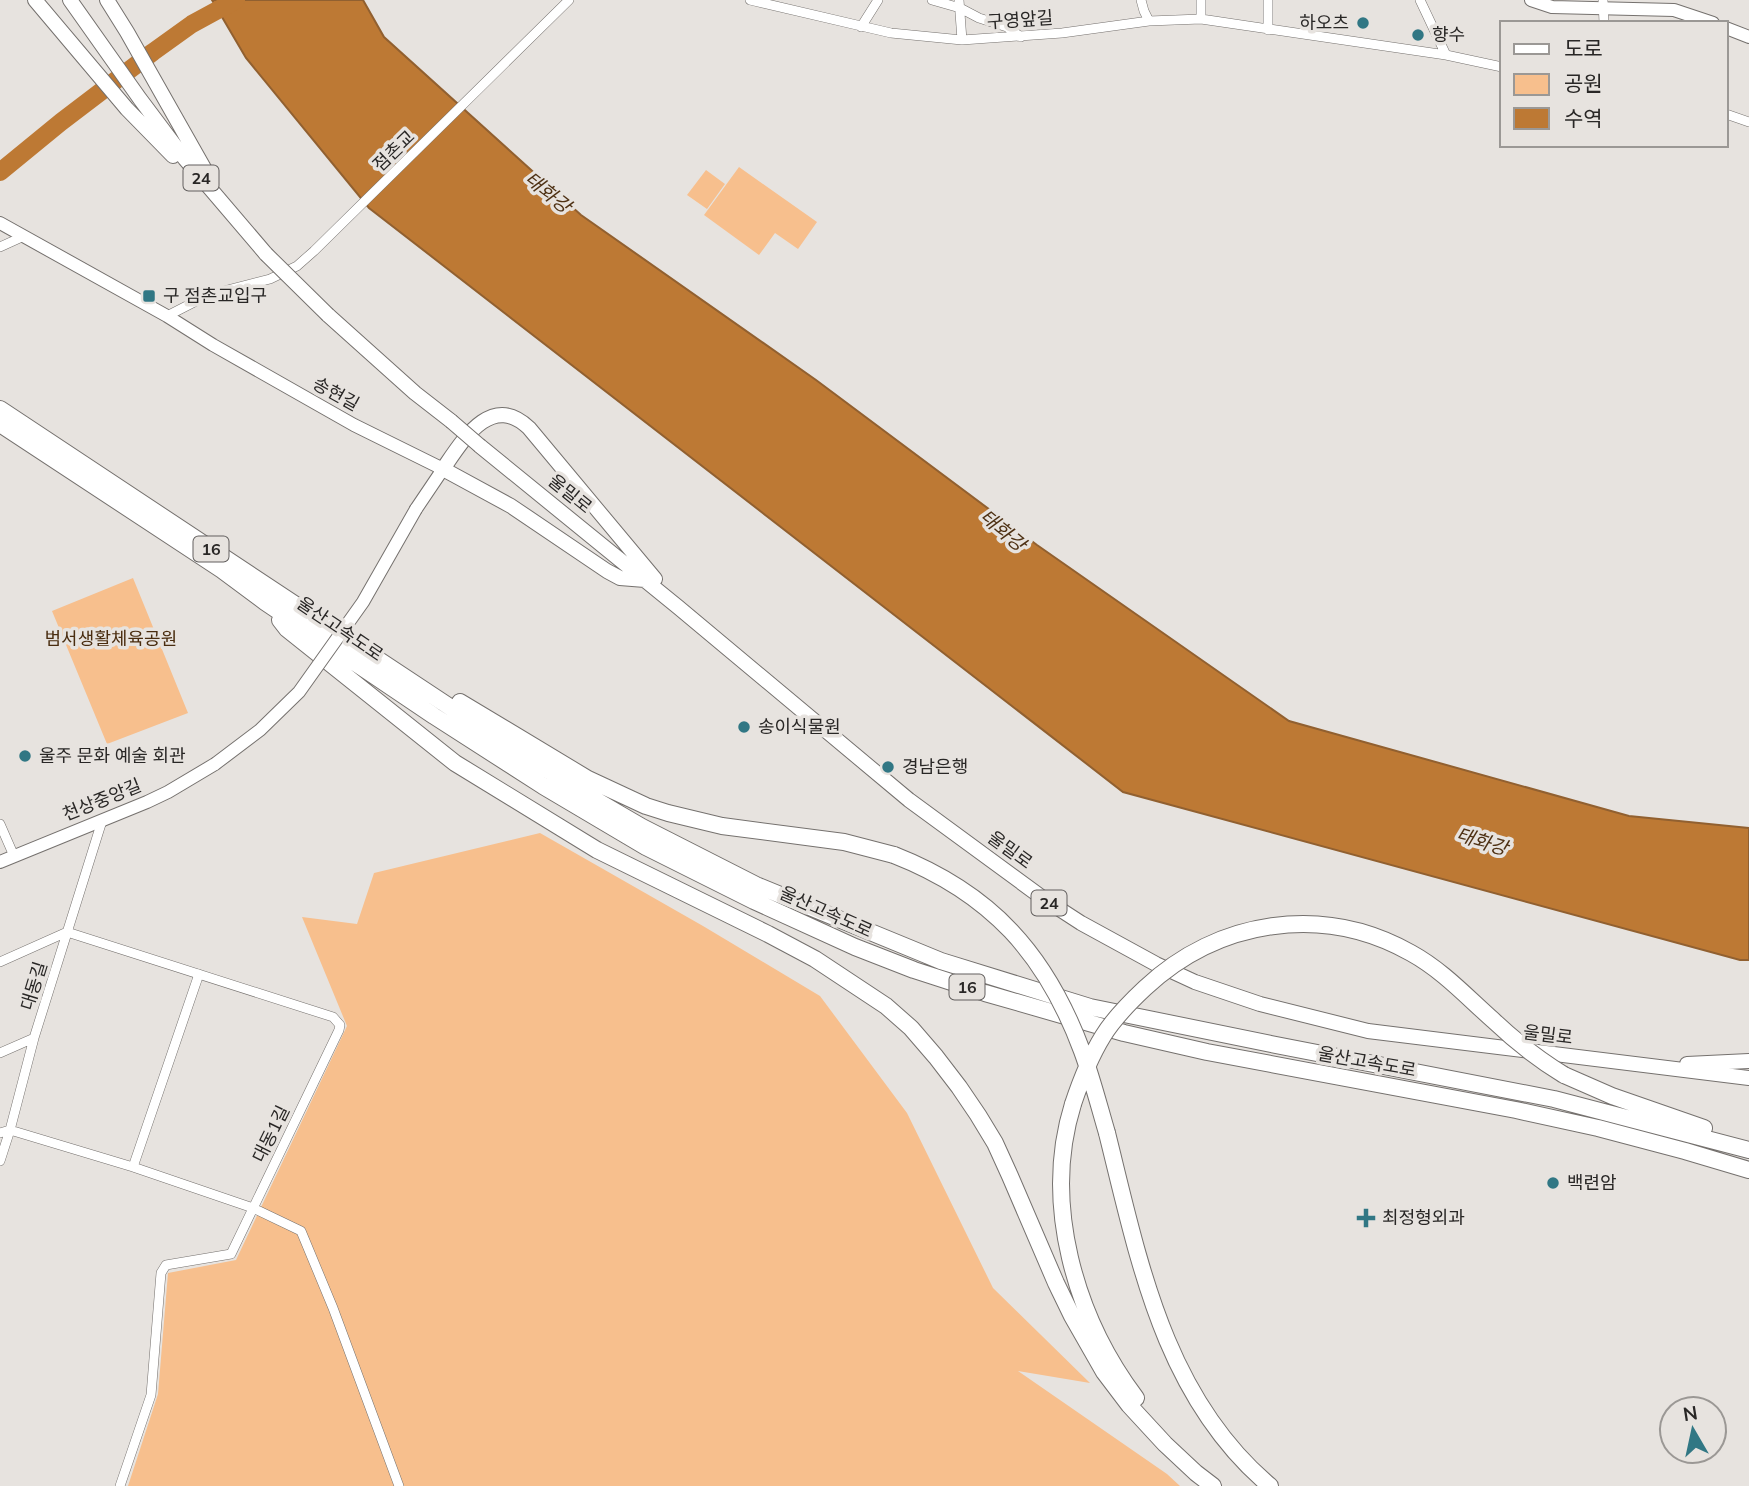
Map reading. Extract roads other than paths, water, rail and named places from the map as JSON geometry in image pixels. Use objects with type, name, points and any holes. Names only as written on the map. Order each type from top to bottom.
[{"type":"highway","name":"울산고속도로","points":[[0,409],[587,795],[699,857],[766,889],[941,961],[1090,1007],[1554,1099],[1749,1150]]},
{"type":"highway","name":"울산고속도로","points":[[0,424],[222,570],[265,602],[485,750],[596,818],[696,873],[855,947],[985,993],[1124,1033],[1207,1052],[1563,1120],[1749,1170]]},
{"type":"highway","points":[[265,602],[286,629],[455,763],[597,850],[768,933],[815,959],[886,1006],[911,1028],[959,1087],[995,1143],[1056,1283],[1104,1372],[1129,1405],[1165,1444],[1213,1486]]},
{"type":"highway","points":[[422,689],[445,693],[588,779],[646,806],[722,826],[844,842],[894,855],[939,874],[985,906],[1020,939],[1036,960],[1073,1029],[1107,1133],[1154,1307],[1172,1352],[1194,1395],[1221,1435],[1270,1486]]},
{"type":"highway","points":[[1226,1486],[1177,1445],[1151,1417],[1115,1367],[1092,1323],[1080,1290],[1070,1256],[1061,1188],[1064,1140],[1073,1104],[1081,1081],[1105,1034],[1136,996],[1190,954],[1219,939],[1289,925],[1333,926],[1357,930],[1395,944],[1435,968],[1536,1057],[1564,1075],[1612,1096],[1749,1144]]},
{"type":"main road","points":[[35,0],[127,109],[228,211]]},
{"type":"main road","name":"24","points":[[71,0],[139,99],[228,211]]},
{"type":"main road","points":[[107,0],[228,211]]},
{"type":"main road","points":[[1531,0],[1552,6],[1603,4],[1674,10],[1708,21]]},
{"type":"main road","points":[[1728,29],[1749,37]]},
{"type":"main road","name":"울밀로","points":[[228,211],[266,254],[327,314],[415,393],[909,800],[1081,923],[1195,982],[1260,1004],[1368,1031],[1749,1078]]},
{"type":"main road","points":[[0,223],[166,316]]},
{"type":"main road","name":"송현길","points":[[166,316],[354,425],[443,469]]},
{"type":"main road","points":[[645,580],[620,578],[607,571],[511,506],[443,469],[477,425],[487,418],[508,415],[521,421],[678,607]]},
{"type":"main road","name":"천상중앙길","points":[[0,862],[168,792],[215,764],[260,730],[299,692],[363,602],[416,509],[443,469]]},
{"type":"main road","points":[[1635,1065],[1749,1061]]},
{"type":"street","name":"점촌교","points":[[166,316],[208,295],[270,279],[297,266],[569,0]]},
{"type":"street","name":"구영앞길","points":[[750,0],[891,33],[962,40],[1110,28],[1149,21],[1201,19],[1446,55],[1500,67]]},
{"type":"street","points":[[861,27],[878,0]]},
{"type":"street","points":[[932,0],[960,4],[979,18],[1007,27],[1021,37]]},
{"type":"street","points":[[1141,0],[1149,21]]},
{"type":"street","points":[[1201,0],[1201,19]]},
{"type":"street","points":[[1268,0],[1268,30]]},
{"type":"street","points":[[1420,0],[1446,55]]},
{"type":"street","points":[[960,4],[962,40]]},
{"type":"street","points":[[1728,115],[1749,122]]},
{"type":"street","points":[[0,247],[22,236]]},
{"type":"street","name":"대동길","points":[[0,1161],[34,1038],[102,821]]},
{"type":"street","points":[[0,824],[14,856]]},
{"type":"street","points":[[0,962],[67,932]]},
{"type":"street","name":"대동1길","points":[[67,932],[333,1017],[340,1024],[231,1254],[166,1265],[161,1273],[151,1395],[120,1486]]},
{"type":"street","points":[[133,1167],[199,974]]},
{"type":"street","points":[[0,1053],[34,1038]]},
{"type":"street","points":[[0,1133],[10,1130],[133,1167],[253,1208],[301,1231],[333,1308],[399,1486]]},
{"type":"water","name":"태화강","points":[[212,0],[363,0],[384,37],[581,215],[816,380],[1037,545],[1289,721],[1629,816],[1749,828],[1749,960],[1740,960],[1123,792],[369,208],[246,58]]},
{"type":"waterway","points":[[0,172],[153,52],[192,24],[236,0]]},
{"type":"place","name":"하오츠","points":[[1363,23]]},
{"type":"place","name":"향수","points":[[1418,35]]},
{"type":"place","name":"구 점촌교입구","points":[[149,296]]},
{"type":"place","name":"송이식물원","points":[[744,727]]},
{"type":"place","name":"울주 문화 예술 회관","points":[[25,756]]},
{"type":"place","name":"경남은행","points":[[888,767]]},
{"type":"place","name":"백련암","points":[[1553,1183]]},
{"type":"place","name":"최정형외과","points":[[1366,1218]]},
{"type":"park label","name":"범서생활체육공원","points":[[111,639]]}]
